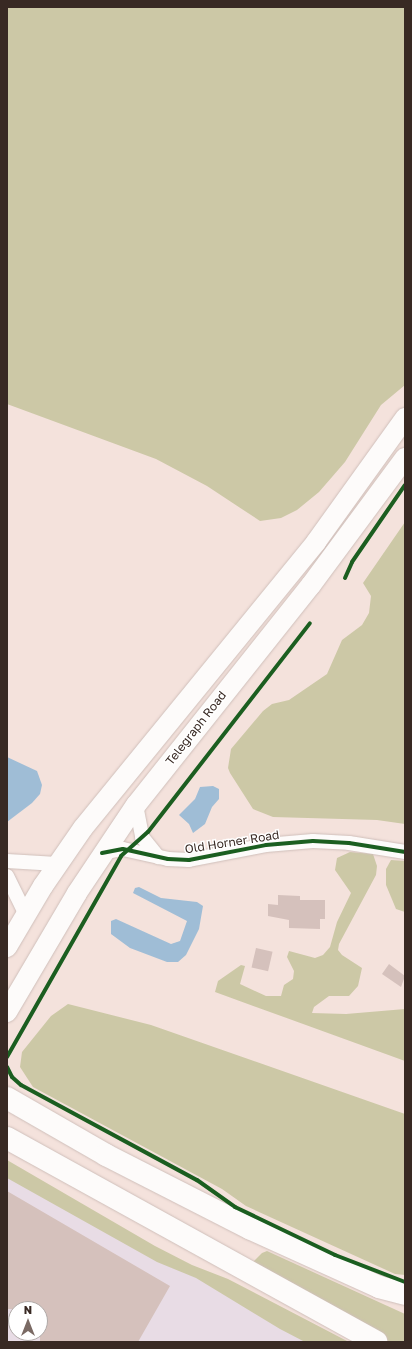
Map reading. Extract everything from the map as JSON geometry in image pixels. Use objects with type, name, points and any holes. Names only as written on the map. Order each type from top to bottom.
[{"type":"highway","points":[[7,1098],[106,1155],[249,1228],[379,1287],[405,1294]]},
{"type":"highway","points":[[7,1138],[376,1342]]},
{"type":"main road","name":"Telegraph Road","points":[[7,947],[57,864],[140,756],[321,536],[405,418]]},
{"type":"main road","name":"Telegraph Road","points":[[7,1012],[102,854],[136,804],[311,585],[405,458]]},
{"type":"main road","points":[[140,756],[161,772]]},
{"type":"street","points":[[136,804],[142,837],[158,857]]},
{"type":"street","name":"Old Horner Road","points":[[102,854],[123,849],[158,857],[189,860],[266,845],[313,841],[361,844],[405,852]]},
{"type":"street","points":[[7,861],[57,864]]},
{"type":"street","points":[[7,876],[26,915]]},
{"type":"shaded area","points":[[7,7],[405,7],[405,385],[381,405],[345,462],[319,492],[297,510],[281,518],[260,521],[207,486],[156,459],[7,404]]},
{"type":"shaded area","points":[[405,522],[405,824],[377,820],[273,817],[253,809],[228,768],[231,749],[263,711],[272,704],[289,700],[327,674],[342,640],[362,625],[369,613],[371,596],[363,583]]},
{"type":"shaded area","points":[[350,852],[373,854],[377,866],[376,875],[339,944],[338,950],[342,955],[362,968],[358,986],[349,996],[329,996],[314,1007],[312,1013],[346,1014],[405,1009],[405,1061],[215,992],[218,981],[241,965],[245,966],[240,984],[266,996],[281,996],[284,985],[293,979],[294,971],[287,957],[289,951],[315,958],[323,955],[330,947],[337,922],[351,893],[335,870],[337,858]]},
{"type":"shaded area","points":[[391,860],[405,861],[405,912],[396,909],[386,885],[386,869]]},
{"type":"shaded area","points":[[68,1004],[151,1025],[405,1114],[405,1275],[395,1274],[246,1206],[222,1189],[33,1087],[20,1067],[22,1052],[51,1016]]},
{"type":"shaded area","points":[[7,1160],[155,1246],[192,1265],[228,1279],[349,1342],[305,1342],[280,1329],[196,1278],[157,1262],[7,1178]]},
{"type":"shaded area","points":[[7,1176],[324,1342],[7,1342]]},
{"type":"shaded area","points":[[267,1251],[405,1314],[405,1342],[390,1342],[252,1263],[262,1253]]},
{"type":"water","points":[[7,757],[37,771],[42,785],[40,794],[32,803],[7,822]]},
{"type":"water","points":[[213,786],[219,789],[219,799],[212,807],[205,824],[193,833],[189,824],[179,815],[195,799],[200,787]]},
{"type":"water","points":[[139,887],[161,898],[197,902],[203,906],[199,929],[186,955],[178,962],[167,962],[130,948],[111,934],[111,921],[116,919],[171,944],[180,941],[187,921],[133,893],[135,888]]},
{"type":"building","points":[[278,895],[300,896],[300,900],[325,900],[325,919],[320,919],[320,929],[289,928],[289,920],[268,916],[268,904],[278,905]]},
{"type":"building","points":[[256,948],[273,952],[268,971],[252,967]]},
{"type":"building","points":[[389,964],[405,976],[401,987],[382,974]]},
{"type":"building","points":[[7,1191],[170,1286],[138,1342],[40,1342],[48,1341],[48,1301],[8,1301],[7,1309]]},
{"type":"cycle path","points":[[345,578],[352,562],[405,485]]},
{"type":"cycle path","points":[[7,1057],[121,856],[148,832],[310,623]]},
{"type":"cycle path","points":[[102,853],[123,849],[168,859],[189,860],[266,845],[313,841],[349,843],[405,852]]},
{"type":"cycle path","points":[[7,1067],[12,1077],[21,1085],[197,1180],[235,1207],[335,1255],[405,1282]]}]
